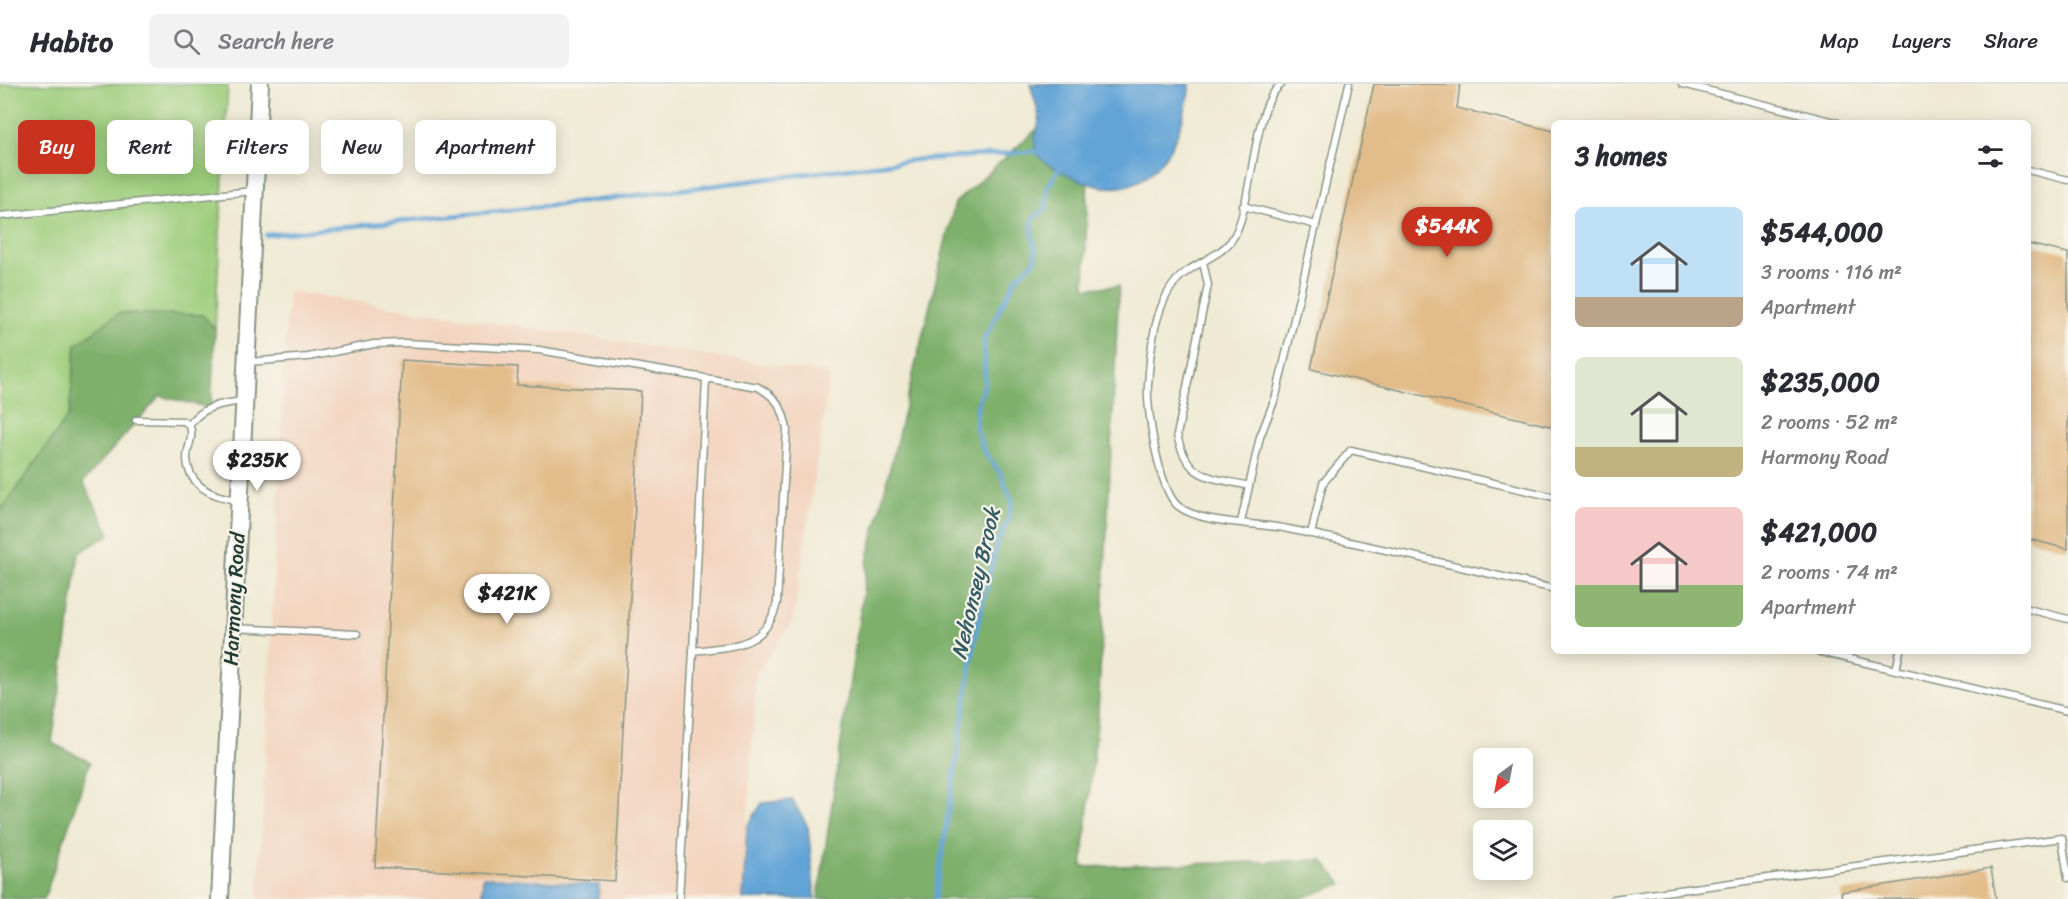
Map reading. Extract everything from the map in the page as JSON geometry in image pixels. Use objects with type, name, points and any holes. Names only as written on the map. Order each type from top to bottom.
[{"type":"main road","name":"Harmony Road","points":[[220,899],[260,84]]},
{"type":"lane","points":[[1282,84],[1274,90],[1257,140],[1239,224],[1230,242],[1176,281],[1157,319],[1150,355],[1147,398],[1164,486],[1178,506],[1210,519],[1311,534],[1551,588]]},
{"type":"lane","points":[[1241,522],[1260,437],[1276,396],[1349,84]]},
{"type":"lane","points":[[1682,84],[1827,120]]},
{"type":"lane","points":[[2031,171],[2068,180]]},
{"type":"lane","points":[[0,216],[254,191]]},
{"type":"lane","points":[[1243,206],[1316,225]]},
{"type":"lane","points":[[1203,262],[1208,285],[1177,435],[1182,456],[1195,472],[1249,486]]},
{"type":"lane","points":[[245,362],[308,357],[374,344],[405,343],[539,350],[758,387],[775,397],[784,411],[787,429],[777,603],[773,621],[761,635],[743,643],[693,651]]},
{"type":"lane","points":[[679,899],[706,379]]},
{"type":"lane","points":[[189,425],[198,413],[213,405],[244,401]]},
{"type":"lane","points":[[136,420],[184,421],[192,431],[187,458],[190,471],[199,485],[217,497],[239,500]]},
{"type":"lane","points":[[1311,534],[1323,483],[1351,450],[1551,496]]},
{"type":"lane","points":[[2031,610],[2068,619]]},
{"type":"lane","points":[[233,628],[357,634]]},
{"type":"lane","points":[[1836,654],[2068,711]]},
{"type":"lane","points":[[1896,670],[1899,654]]},
{"type":"lane","points":[[1613,899],[2062,838],[2068,878]]},
{"type":"shaded area","points":[[288,291],[830,374],[793,621],[756,674],[743,899],[598,899],[598,885],[483,877],[482,899],[258,899]]},
{"type":"green space","points":[[0,84],[228,84],[226,120],[205,120],[205,174],[223,174],[215,329],[202,315],[76,345],[69,415],[0,512]]},
{"type":"green space","points":[[1059,109],[1088,167],[1085,288],[1119,286],[1098,714],[1082,867],[1322,860],[1342,884],[1299,899],[818,899],[868,558],[955,203]]},
{"type":"green space","points":[[119,313],[202,315],[215,329],[211,408],[160,396],[83,482],[110,534],[79,553],[52,743],[90,762],[44,899],[0,899],[0,512],[69,415],[76,345]]},
{"type":"water","points":[[1030,84],[1190,84],[1179,131],[1169,151],[1156,168],[1140,180],[1121,187],[1099,186],[1073,177],[1052,167],[1039,156],[1035,143],[1039,116]]},
{"type":"water","points":[[792,800],[808,827],[815,899],[743,899],[747,827],[762,803]]},
{"type":"water","points":[[483,877],[599,885],[598,899],[482,899]]},
{"type":"building","points":[[1374,84],[1460,84],[1457,108],[1551,130],[1551,426],[1311,369]]},
{"type":"building","points":[[2031,245],[2068,253],[2068,549],[2031,540]]},
{"type":"building","points":[[402,360],[518,367],[517,385],[641,391],[615,881],[375,867]]},
{"type":"building","points":[[1991,868],[1996,899],[1842,899],[1841,892]]},
{"type":"waterway","points":[[266,235],[568,204],[915,160],[1041,151]]},
{"type":"waterway","name":"Nehonsey Brook","points":[[935,899],[977,627],[997,543],[1009,518],[1012,501],[1002,476],[984,451],[976,429],[977,407],[985,383],[984,339],[1017,277],[1035,261],[1033,219],[1046,208],[1048,187],[1060,167]]}]
